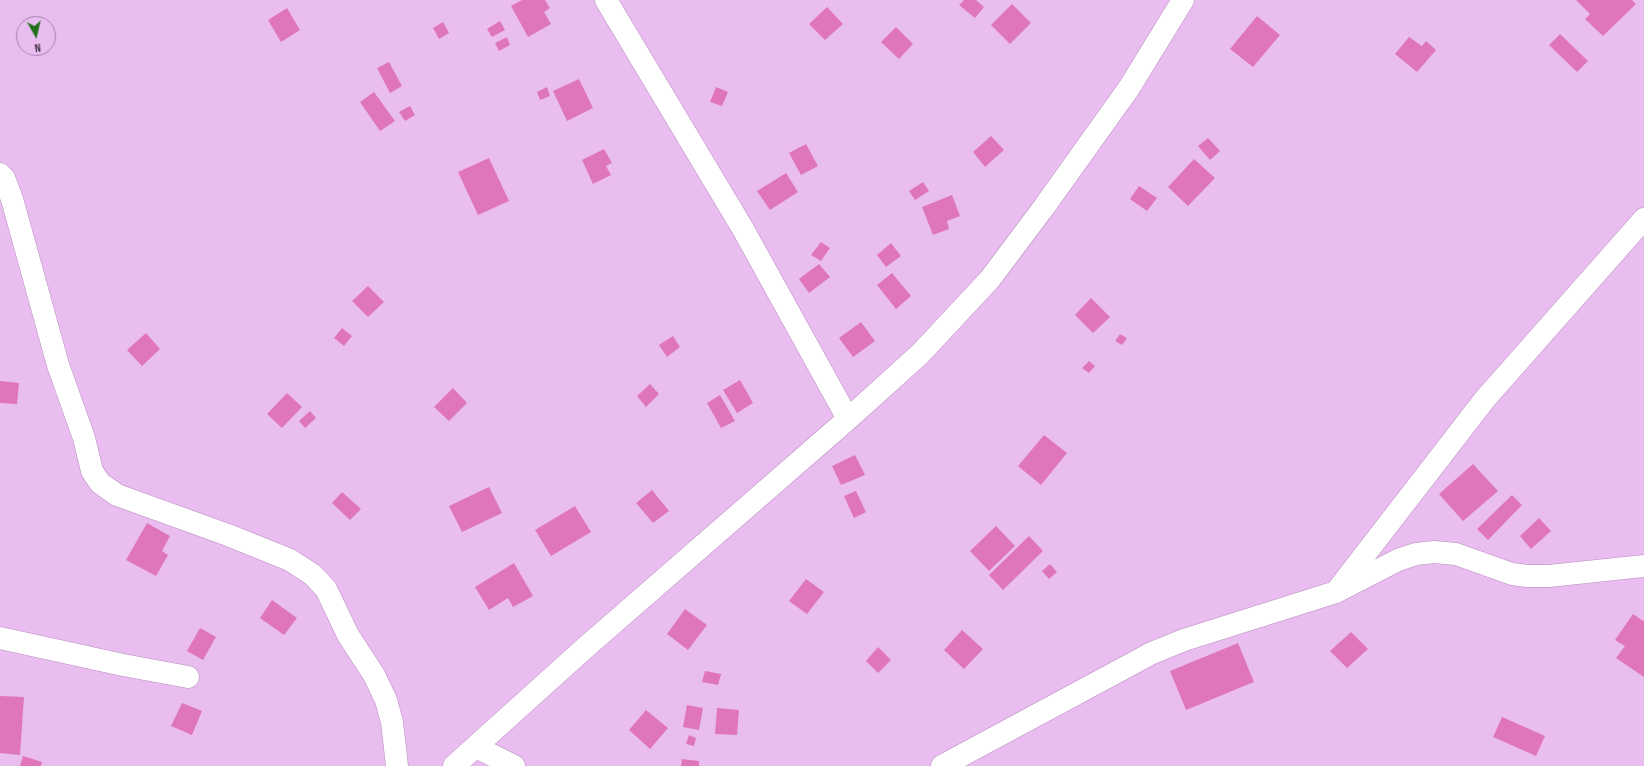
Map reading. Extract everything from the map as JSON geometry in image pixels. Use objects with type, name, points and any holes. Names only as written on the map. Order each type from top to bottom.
[{"type":"street","points":[[606,0],[743,229],[848,419]]},
{"type":"street","points":[[454,766],[586,647],[848,419],[920,354],[990,279],[1044,207],[1129,88],[1183,0]]},
{"type":"street","points":[[0,174],[4,178],[12,199],[58,365],[84,438],[92,471],[100,483],[117,495],[228,534],[290,560],[313,575],[326,589],[348,635],[374,675],[386,700],[392,722],[397,766]]},
{"type":"street","points":[[1336,592],[1485,399],[1644,219]]},
{"type":"street","points":[[942,766],[1152,653],[1184,640],[1336,592],[1398,560],[1416,554],[1434,552],[1456,554],[1512,574],[1526,576],[1549,576],[1644,566]]},
{"type":"street","points":[[0,638],[100,660],[188,677]]},
{"type":"street","points":[[476,747],[514,766]]},
{"type":"building","points":[[522,0],[545,0],[550,8],[544,12],[551,24],[528,37],[511,6]]},
{"type":"building","points":[[964,0],[976,0],[984,7],[975,18],[959,5]]},
{"type":"building","points":[[1576,0],[1632,0],[1636,4],[1603,36],[1585,19],[1590,14]]},
{"type":"building","points":[[1012,4],[1031,23],[1010,44],[991,25]]},
{"type":"building","points":[[827,7],[843,24],[825,40],[809,24]]},
{"type":"building","points":[[287,8],[300,30],[281,42],[268,20]]},
{"type":"building","points":[[1257,16],[1280,35],[1253,67],[1230,49]]},
{"type":"building","points":[[500,21],[505,30],[492,37],[487,29]]},
{"type":"building","points":[[443,22],[449,33],[439,39],[433,28]]},
{"type":"building","points":[[896,27],[913,44],[899,59],[881,42]]},
{"type":"building","points":[[1560,34],[1588,61],[1577,72],[1549,45]]},
{"type":"building","points":[[507,37],[510,45],[499,51],[495,43]]},
{"type":"building","points":[[1409,37],[1422,46],[1426,41],[1436,50],[1417,72],[1395,54]]},
{"type":"building","points":[[389,62],[402,86],[390,93],[377,68]]},
{"type":"building","points":[[579,79],[593,108],[567,121],[553,91]]},
{"type":"building","points":[[547,87],[550,96],[540,100],[537,92]]},
{"type":"building","points":[[716,87],[728,92],[722,106],[710,102]]},
{"type":"building","points":[[374,92],[395,121],[380,131],[360,102]]},
{"type":"building","points":[[410,106],[415,115],[405,121],[399,112]]},
{"type":"building","points":[[991,136],[1004,150],[985,167],[973,152]]},
{"type":"building","points":[[1208,138],[1220,151],[1210,160],[1198,146]]},
{"type":"building","points":[[806,144],[818,166],[801,175],[789,153]]},
{"type":"building","points":[[604,149],[612,163],[606,166],[611,175],[593,184],[582,160]]},
{"type":"building","points":[[489,158],[509,201],[478,215],[458,172]]},
{"type":"building","points":[[1194,159],[1215,178],[1188,206],[1168,187]]},
{"type":"building","points":[[786,173],[798,192],[770,210],[757,191]]},
{"type":"building","points":[[923,182],[929,191],[915,200],[909,191]]},
{"type":"building","points":[[1139,186],[1157,198],[1147,211],[1130,199]]},
{"type":"building","points":[[952,195],[960,216],[947,221],[949,229],[933,235],[922,207]]},
{"type":"building","points":[[821,242],[830,248],[821,261],[811,255]]},
{"type":"building","points":[[891,243],[901,256],[886,267],[877,255]]},
{"type":"building","points":[[819,264],[830,277],[809,293],[799,279]]},
{"type":"building","points":[[892,273],[911,296],[896,309],[877,285]]},
{"type":"building","points":[[368,286],[384,302],[368,317],[352,301]]},
{"type":"building","points":[[1091,298],[1110,317],[1093,333],[1075,315]]},
{"type":"building","points":[[861,322],[875,341],[853,357],[839,338]]},
{"type":"building","points":[[342,328],[352,336],[344,346],[334,338]]},
{"type":"building","points":[[146,333],[160,349],[142,366],[127,350]]},
{"type":"building","points":[[1120,334],[1127,338],[1122,345],[1115,341]]},
{"type":"building","points":[[673,336],[680,347],[667,357],[659,345]]},
{"type":"building","points":[[1089,361],[1095,366],[1089,373],[1082,368]]},
{"type":"building","points":[[740,380],[753,403],[737,413],[723,390]]},
{"type":"building","points":[[0,381],[19,383],[17,404],[0,403]]},
{"type":"building","points":[[650,384],[659,394],[646,407],[637,396]]},
{"type":"building","points":[[453,388],[467,403],[449,421],[434,407]]},
{"type":"building","points":[[287,393],[302,407],[282,428],[267,414]]},
{"type":"building","points":[[720,395],[735,421],[721,428],[707,403]]},
{"type":"building","points":[[310,411],[316,418],[305,428],[299,421]]},
{"type":"building","points":[[1044,435],[1067,453],[1041,485],[1018,466]]},
{"type":"building","points":[[855,455],[865,475],[841,485],[832,466]]},
{"type":"building","points":[[1473,464],[1498,491],[1463,521],[1439,494]]},
{"type":"building","points":[[489,487],[502,513],[462,532],[449,506]]},
{"type":"building","points":[[652,490],[669,511],[653,523],[636,503]]},
{"type":"building","points":[[856,491],[866,512],[854,518],[844,496]]},
{"type":"building","points":[[342,492],[361,509],[350,520],[332,503]]},
{"type":"building","points":[[1512,495],[1522,505],[1488,540],[1477,529]]},
{"type":"building","points":[[575,506],[591,532],[551,556],[535,530]]},
{"type":"building","points":[[1539,518],[1551,531],[1531,549],[1520,536]]},
{"type":"building","points":[[147,523],[170,536],[162,551],[168,555],[156,576],[126,560]]},
{"type":"building","points":[[996,526],[1015,546],[989,571],[970,551]]},
{"type":"building","points":[[1029,536],[1043,551],[1003,590],[989,575]]},
{"type":"building","points":[[514,563],[533,596],[513,607],[508,598],[489,610],[475,587]]},
{"type":"building","points":[[1050,564],[1057,572],[1049,579],[1042,571]]},
{"type":"building","points":[[806,579],[824,592],[807,614],[789,601]]},
{"type":"building","points":[[272,600],[297,618],[284,635],[260,618]]},
{"type":"building","points":[[685,609],[707,625],[688,650],[667,634]]},
{"type":"building","points":[[1633,614],[1643,621],[1644,620],[1644,677],[1616,658],[1625,646],[1615,640]]},
{"type":"building","points":[[200,628],[216,637],[203,660],[187,651]]},
{"type":"building","points":[[962,630],[983,649],[964,669],[944,650]]},
{"type":"building","points":[[1351,632],[1368,649],[1347,668],[1330,651]]},
{"type":"building","points":[[1238,643],[1254,682],[1186,710],[1170,671]]},
{"type":"building","points":[[878,647],[891,660],[878,673],[866,661]]},
{"type":"building","points":[[705,671],[721,674],[718,685],[702,682]]},
{"type":"building","points":[[0,696],[24,697],[20,755],[0,753]]},
{"type":"building","points":[[182,703],[202,711],[192,735],[171,726]]},
{"type":"building","points":[[687,705],[703,708],[699,730],[683,727]]},
{"type":"building","points":[[717,708],[739,710],[737,735],[715,734]]},
{"type":"building","points":[[646,710],[668,728],[650,749],[629,730]]},
{"type":"building","points":[[1502,717],[1545,736],[1536,756],[1493,737]]},
{"type":"building","points":[[689,735],[696,738],[694,746],[686,744]]},
{"type":"building","points":[[23,756],[42,762],[41,766],[20,766]]},
{"type":"building","points":[[682,759],[699,761],[699,766],[681,766]]}]
